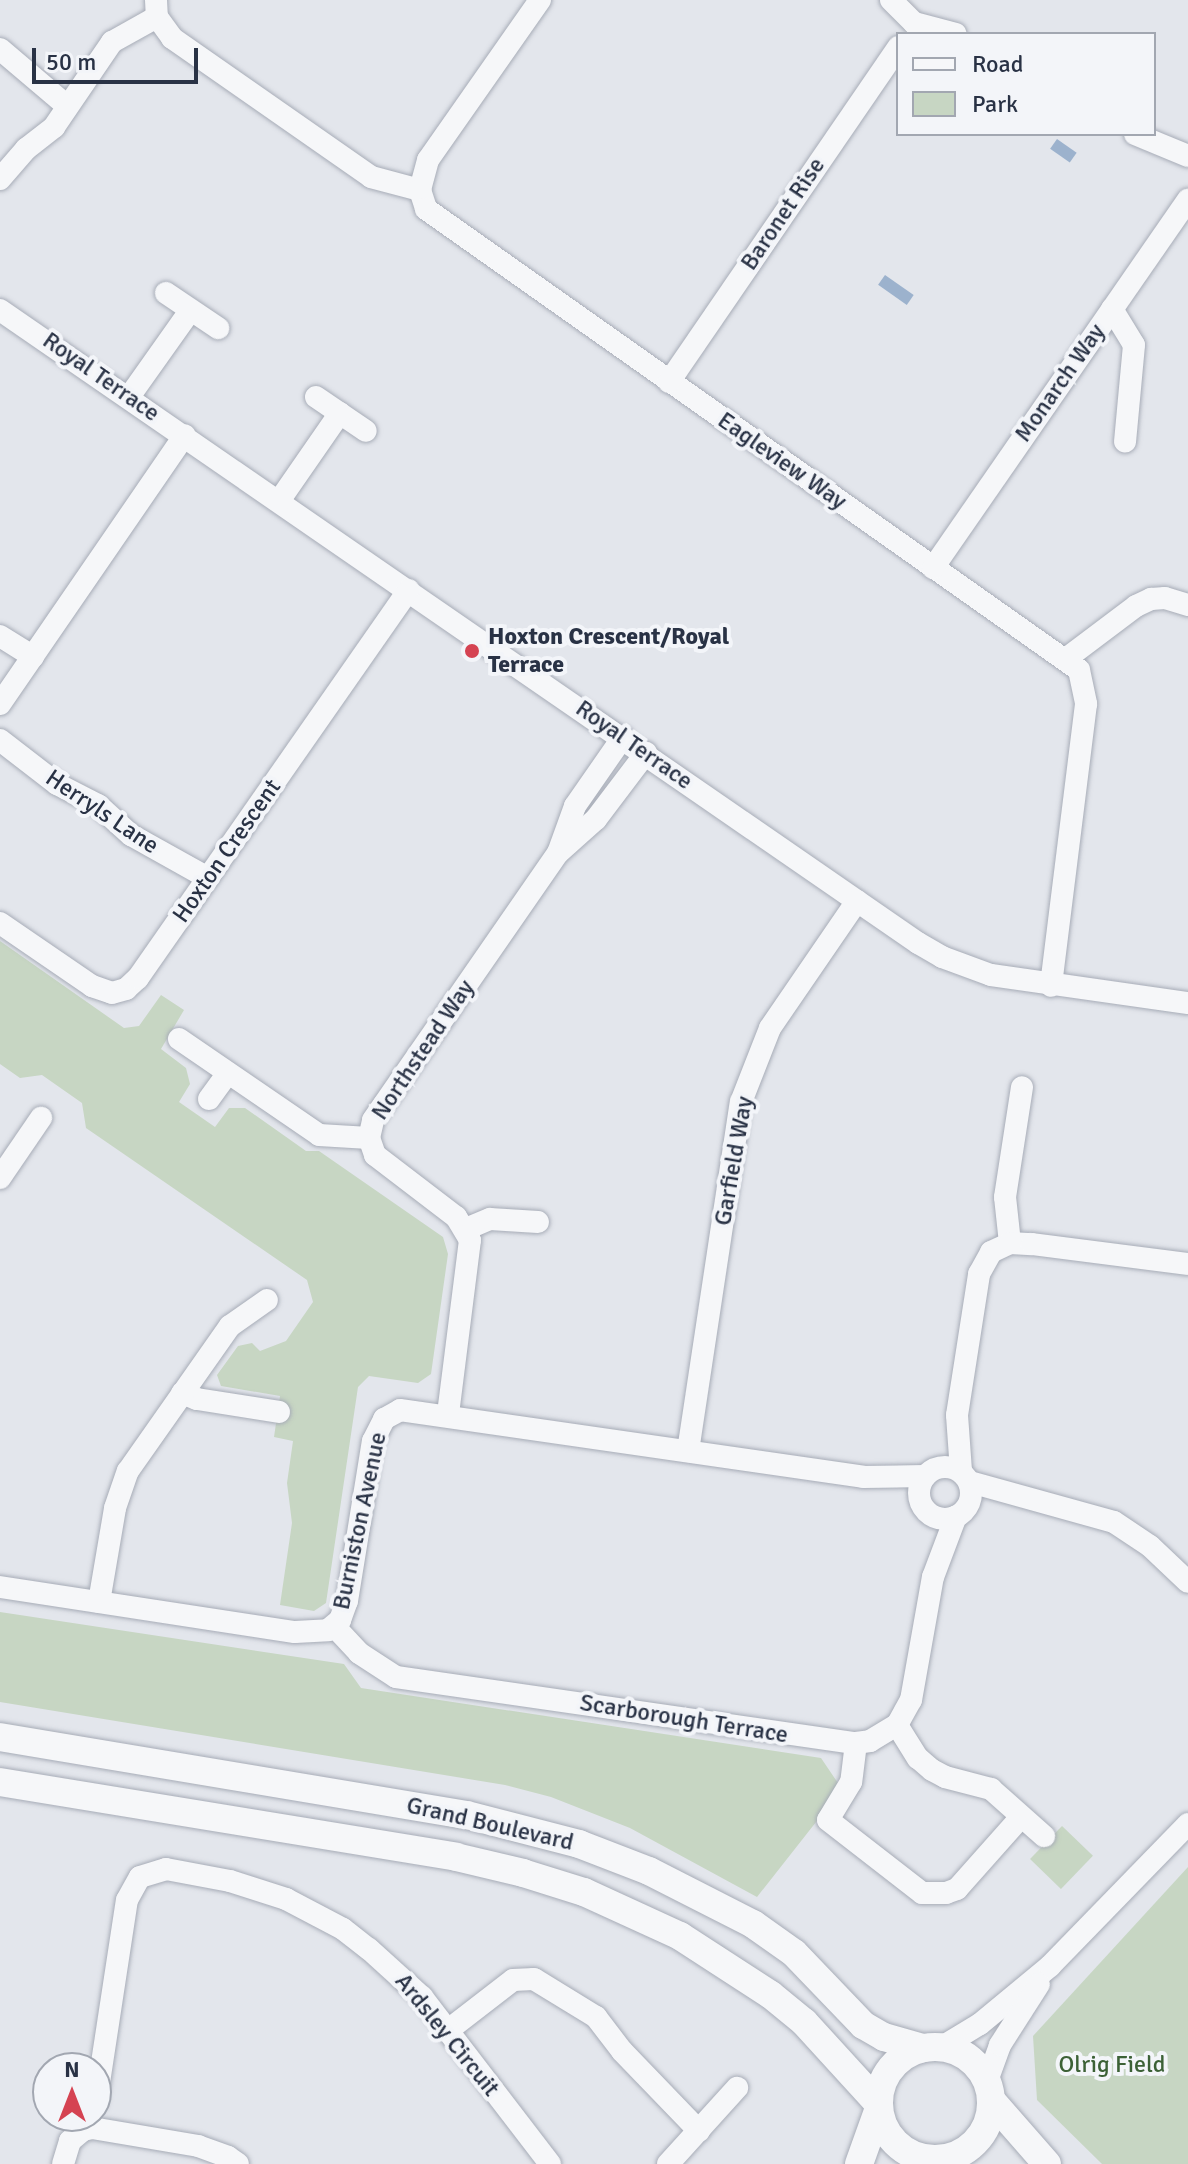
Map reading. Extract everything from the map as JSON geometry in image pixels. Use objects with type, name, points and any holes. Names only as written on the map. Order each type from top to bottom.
[{"type":"street","points":[[0,179],[54,127],[66,105],[88,80],[112,42],[156,8],[172,38],[371,177],[420,190],[428,160],[540,0]]},
{"type":"street","points":[[891,0],[910,29],[938,32]]},
{"type":"street","points":[[0,49],[66,105]]},
{"type":"street","name":"Baronet Rise","points":[[669,382],[896,50]]},
{"type":"street","points":[[1140,136],[1188,156]]},
{"type":"street","name":"Eagleview Way","points":[[420,190],[426,209],[434,217],[933,568],[1067,658],[1083,679],[1086,704],[1051,986]]},
{"type":"street","name":"Monarch Way","points":[[933,568],[1188,200]]},
{"type":"street","points":[[166,293],[218,328]]},
{"type":"street","points":[[1112,309],[1134,345],[1125,442]]},
{"type":"street","name":"Royal Terrace","points":[[0,310],[942,957],[991,975],[1051,986],[1188,1003]]},
{"type":"street","points":[[129,397],[190,311]]},
{"type":"street","points":[[316,397],[366,431]]},
{"type":"street","points":[[279,501],[340,413]]},
{"type":"street","points":[[0,704],[185,435]]},
{"type":"street","name":"Hoxton Crescent","points":[[0,923],[103,992],[118,992],[138,978],[409,590]]},
{"type":"street","points":[[1067,658],[1136,606],[1151,599],[1165,598],[1188,605]]},
{"type":"street","points":[[0,636],[33,657]]},
{"type":"street","name":"Northstead Way","points":[[558,853],[575,806],[623,737]]},
{"type":"street","name":"Herryls Lane","points":[[0,740],[57,784],[98,805],[131,835],[208,878]]},
{"type":"street","name":"Northstead Way","points":[[466,1229],[456,1217],[375,1155],[369,1138],[381,1106],[558,853],[596,819],[646,753]]},
{"type":"street","name":"Garfield Way","points":[[688,1451],[741,1102],[770,1028],[857,901]]},
{"type":"street","points":[[179,1039],[319,1135],[369,1138]]},
{"type":"street","points":[[209,1099],[228,1073]]},
{"type":"street","points":[[1010,1243],[1005,1197],[1022,1087]]},
{"type":"street","points":[[0,1178],[41,1118]]},
{"type":"street","points":[[448,1414],[471,1254],[466,1229],[490,1219],[538,1222]]},
{"type":"street","points":[[1021,1817],[957,1889],[946,1893],[922,1893],[828,1820],[851,1782],[856,1743],[870,1741],[897,1725],[911,1700],[933,1577],[964,1493],[957,1415],[979,1274],[991,1252],[1010,1243],[1188,1264]]},
{"type":"street","points":[[99,1602],[121,1486],[230,1326],[267,1300]]},
{"type":"street","points":[[182,1393],[197,1399],[279,1412]]},
{"type":"street","name":"Burniston Avenue","points":[[0,1587],[295,1632],[322,1633],[334,1626],[347,1601],[377,1428],[384,1419],[400,1410],[448,1414],[863,1477],[930,1472],[948,1466],[964,1493],[942,1519],[925,1506],[863,1477]]},
{"type":"street","points":[[933,1577],[925,1506],[930,1472],[957,1415]]},
{"type":"street","points":[[964,1493],[1095,1514],[1114,1522],[1150,1546],[1188,1582]]},
{"type":"street","name":"Scarborough Terrace","points":[[334,1626],[359,1653],[396,1677],[856,1743]]},
{"type":"street","points":[[897,1725],[918,1758],[932,1770],[945,1777],[991,1789],[1044,1836]]},
{"type":"street","name":"Grand Boulevard","points":[[0,1737],[467,1815],[579,1844],[649,1871],[753,1924],[794,1953],[863,2025],[884,2037],[933,2048]]},
{"type":"street","name":"Grand Boulevard","points":[[0,1782],[456,1857],[584,1892],[680,1936],[771,1995],[813,2031],[878,2107]]},
{"type":"street","points":[[859,2164],[878,2107],[881,2084],[891,2068],[905,2055],[933,2048],[980,2024],[1050,1966],[1188,1824]]},
{"type":"street","name":"Ardsley Circuit","points":[[104,2052],[127,1900],[140,1877],[156,1870],[230,1881],[260,1889],[314,1912],[343,1929],[407,1981],[550,2164]]},
{"type":"street","points":[[878,2107],[883,2127],[899,2147],[922,2158],[951,2160],[983,2132],[1000,2045],[1050,1966]]},
{"type":"street","points":[[447,2031],[513,1980],[534,1979],[596,2017],[622,2051],[699,2131]]},
{"type":"street","points":[[933,2048],[969,2059],[989,2091],[1047,2164]]},
{"type":"street","points":[[668,2164],[737,2088]]},
{"type":"street","points":[[112,2126],[165,2138],[228,2162]]},
{"type":"street","points":[[63,2164],[70,2141],[81,2132]]},
{"type":"green space","points":[[0,941],[124,1028],[139,1026],[161,995],[184,1010],[161,1049],[186,1068],[190,1084],[179,1102],[215,1127],[229,1108],[245,1108],[306,1151],[319,1151],[443,1237],[448,1254],[431,1374],[418,1383],[369,1376],[358,1387],[326,1603],[314,1611],[280,1605],[292,1523],[287,1483],[293,1441],[274,1437],[280,1396],[221,1386],[217,1375],[238,1346],[252,1343],[260,1351],[286,1341],[313,1302],[307,1280],[86,1128],[82,1103],[42,1075],[20,1078],[0,1064]]},
{"type":"green space","points":[[0,1612],[344,1664],[361,1688],[821,1758],[842,1789],[757,1897],[630,1828],[551,1797],[505,1785],[0,1702]]},
{"type":"green space","points":[[1062,1826],[1093,1856],[1061,1889],[1030,1859]]},
{"type":"green space","name":"Olrig Field","points":[[1188,1867],[1188,2164],[1102,2164],[1037,2100],[1033,2036]]},
{"type":"water","points":[[1057,139],[1077,153],[1070,163],[1050,149]]},
{"type":"water","points":[[885,275],[914,295],[907,305],[878,285]]},
{"type":"place","name":"Hoxton Crescent/Royal Terrace","points":[[472,651]]}]
